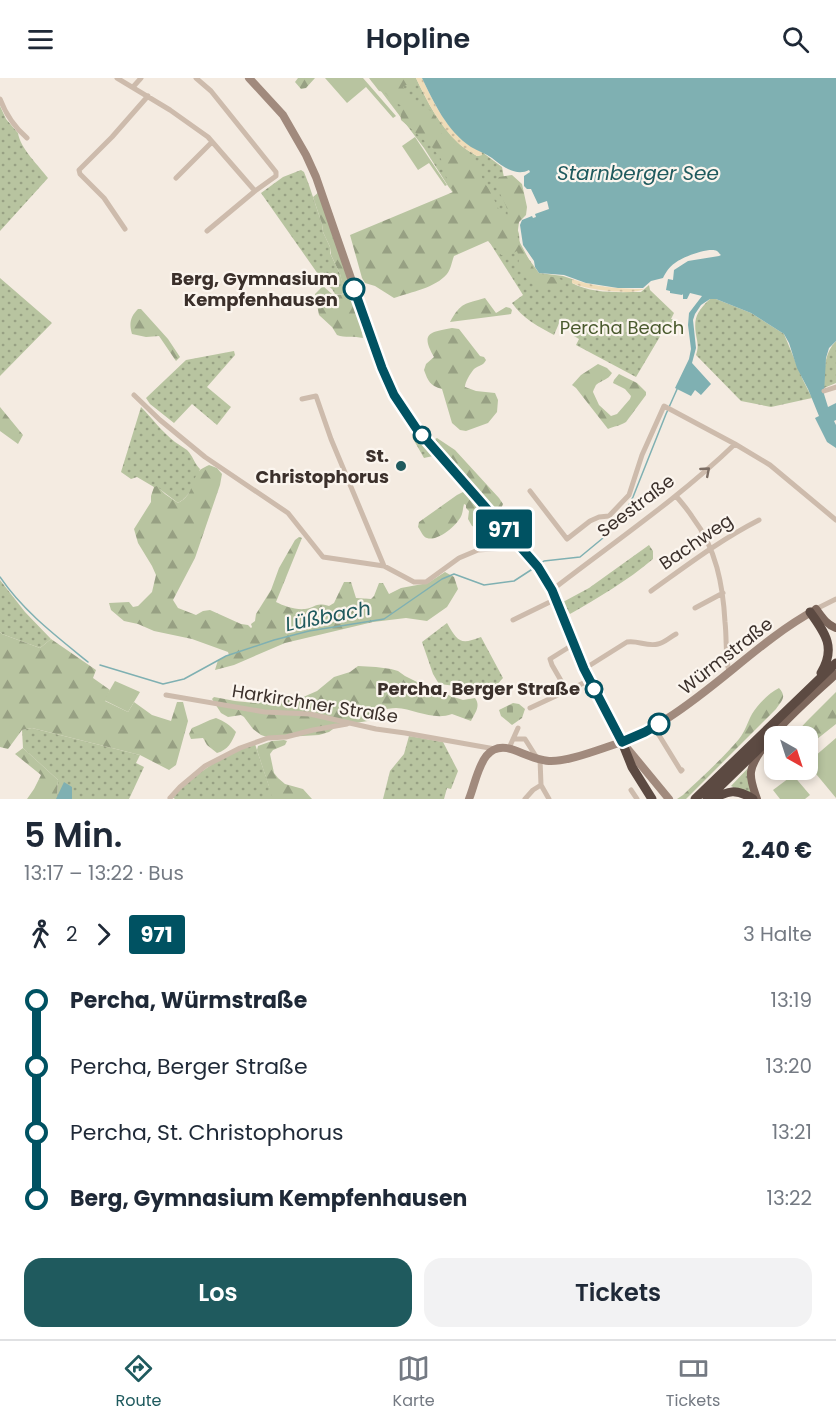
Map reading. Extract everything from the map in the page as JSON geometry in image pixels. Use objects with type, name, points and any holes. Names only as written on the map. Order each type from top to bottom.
[{"type":"highway","points":[[810,687],[823,670],[830,653],[826,635],[813,611]]},
{"type":"highway","points":[[695,799],[836,663]]},
{"type":"highway","points":[[622,742],[632,767],[652,799]]},
{"type":"highway","points":[[710,799],[764,744]]},
{"type":"highway","points":[[710,799],[733,791],[755,799]]},
{"type":"main road","points":[[249,78],[283,115],[306,155],[316,177],[382,368],[394,395],[419,432],[538,567],[552,590],[584,669],[622,742],[669,799]]},
{"type":"main road","points":[[813,611],[836,628]]},
{"type":"main road","name":"Würmstraße","points":[[538,758],[560,761],[622,742],[645,732],[684,708],[769,640],[813,611]]},
{"type":"main road","points":[[782,726],[836,674]]},
{"type":"main road","points":[[755,799],[750,778],[751,770],[764,747]]},
{"type":"main road","points":[[470,799],[483,758],[489,752],[509,748],[538,758]]},
{"type":"street","points":[[117,78],[170,110],[208,137],[255,191]]},
{"type":"street","points":[[133,87],[141,78]]},
{"type":"street","points":[[196,78],[211,91],[276,172],[276,176],[207,231]]},
{"type":"street","points":[[125,229],[104,198],[80,174],[79,170],[112,137],[147,96]]},
{"type":"street","points":[[0,99],[17,130],[27,138]]},
{"type":"street","points":[[176,178],[212,142]]},
{"type":"street","points":[[824,391],[836,387]]},
{"type":"street","points":[[134,395],[205,457],[288,513],[323,557],[384,566],[414,582],[426,582],[459,558],[478,550],[521,547]]},
{"type":"street","points":[[302,399],[316,396],[331,439],[384,566]]},
{"type":"street","points":[[530,491],[567,539],[590,521],[609,516],[629,495],[642,455],[664,406],[770,465],[836,520]]},
{"type":"street","name":"Seestraße","points":[[552,590],[676,496],[735,444]]},
{"type":"street","points":[[676,496],[695,519],[711,548],[718,570],[723,593],[726,626],[725,657],[729,672]]},
{"type":"street","name":"Bachweg","points":[[651,591],[711,548],[759,520]]},
{"type":"street","points":[[695,608],[723,593]]},
{"type":"street","points":[[513,620],[556,599]]},
{"type":"street","points":[[813,611],[836,599]]},
{"type":"street","points":[[584,669],[627,642],[659,644],[676,634]]},
{"type":"street","points":[[567,691],[550,659],[574,644]]},
{"type":"street","points":[[530,708],[590,680]]},
{"type":"street","name":"Harkirchner Straße","points":[[166,695],[265,712],[310,714],[349,724],[495,749]]},
{"type":"street","points":[[170,798],[205,766],[225,754],[268,738],[286,737],[349,724]]},
{"type":"street","points":[[654,727],[682,770]]},
{"type":"street","points":[[509,748],[518,728],[538,758],[541,785],[549,799]]},
{"type":"street","points":[[513,739],[525,739]]},
{"type":"street","points":[[525,799],[541,785]]},
{"type":"street","points":[[631,790],[636,799]]},
{"type":"green space","points":[[298,78],[315,78],[306,88],[301,89],[295,82]]},
{"type":"green space","points":[[325,78],[363,78],[396,116],[393,118],[366,87],[347,103]]},
{"type":"green space","points":[[369,78],[415,78],[413,85],[403,87],[415,106],[432,112],[439,132],[449,136],[449,143],[464,150],[478,168],[504,220],[507,220],[508,214],[498,188],[499,177],[512,175],[522,184],[527,207],[526,215],[519,222],[517,237],[536,273],[562,280],[561,284],[554,290],[533,284],[518,269],[517,251],[509,255],[501,255],[488,241],[454,256],[447,274],[436,283],[422,289],[394,298],[375,286],[365,283],[350,235],[453,192],[441,159],[433,148],[401,120],[402,106],[391,100],[385,92],[379,91]]},
{"type":"green space","name":"Percha Beach","points":[[371,78],[416,78],[434,112],[451,135],[477,156],[482,155],[482,152],[502,167],[508,199],[519,234],[520,247],[539,273],[563,276],[572,279],[572,283],[580,287],[597,291],[641,292],[649,285],[650,290],[674,313],[671,319],[677,319],[676,323],[668,323],[636,377],[576,345],[579,339],[574,336],[577,327],[560,321],[554,335],[531,322],[516,309],[512,303],[523,295],[424,148]]},
{"type":"green space","points":[[0,106],[6,119],[18,133],[26,151],[48,178],[0,231]]},
{"type":"green space","points":[[415,137],[447,185],[445,186],[429,163],[418,170],[402,146]]},
{"type":"green space","points":[[301,170],[309,185],[330,253],[340,274],[345,292],[342,294],[335,294],[325,284],[261,193],[283,177]]},
{"type":"green space","points":[[319,192],[353,290],[354,305],[357,309],[363,338],[337,335],[319,315],[315,294],[323,286],[333,295],[345,294],[313,197]]},
{"type":"green space","points":[[0,278],[52,323],[0,376]]},
{"type":"green space","points":[[485,298],[496,313],[506,307],[512,310],[511,314],[450,322],[464,305]]},
{"type":"green space","points":[[710,299],[716,299],[751,313],[784,334],[812,398],[771,407],[741,401],[696,355],[698,346],[696,317]]},
{"type":"green space","points":[[138,309],[141,309],[168,339],[180,357],[176,361],[159,336],[146,337],[132,334],[131,321]]},
{"type":"green space","points":[[452,328],[459,329],[480,356],[486,360],[474,369],[465,387],[495,393],[498,400],[497,412],[488,423],[466,431],[460,430],[452,423],[442,389],[430,383],[424,370],[426,364],[434,357],[428,343],[430,335]]},
{"type":"green space","points":[[836,341],[836,383],[824,388],[827,357]]},
{"type":"green space","points":[[234,351],[235,355],[207,387],[231,407],[217,425],[192,404],[174,423],[150,404],[146,398],[186,360]]},
{"type":"green space","points":[[598,364],[612,373],[596,385],[593,392],[599,405],[611,416],[617,414],[631,396],[625,389],[613,383],[619,374],[637,383],[646,392],[626,422],[608,429],[572,385],[581,375]]},
{"type":"green space","points":[[0,407],[23,435],[18,444],[0,431]]},
{"type":"green space","points":[[141,407],[170,438],[187,450],[200,469],[189,493],[178,503],[157,487],[137,477],[131,479],[121,472]]},
{"type":"green space","points":[[414,435],[433,456],[424,458],[412,437]]},
{"type":"green space","points":[[437,438],[455,450],[499,498],[503,504],[501,509],[497,510],[472,483],[440,446],[435,439]]},
{"type":"green space","points":[[209,465],[217,468],[222,474],[220,485],[195,558],[173,600],[178,608],[196,615],[210,610],[251,628],[256,614],[271,590],[279,568],[299,537],[302,538],[276,602],[286,606],[301,609],[318,605],[329,606],[334,603],[344,582],[351,582],[356,598],[371,599],[379,583],[383,583],[389,594],[401,588],[428,583],[445,572],[454,577],[458,589],[447,607],[427,621],[406,618],[373,622],[285,643],[234,665],[215,670],[218,660],[229,655],[228,652],[192,639],[154,631],[124,621],[111,610],[109,603],[129,602],[133,607],[138,606],[152,592],[156,575],[138,543],[134,529],[151,502],[154,487],[157,486],[178,503],[190,492],[200,470]]},
{"type":"green space","points":[[465,491],[490,516],[487,520],[483,519],[475,527],[472,526],[468,519],[469,511],[464,504],[460,518],[448,531],[432,539],[424,536],[418,527],[419,522]]},
{"type":"green space","points":[[649,545],[653,551],[653,559],[623,582],[570,614],[563,602],[589,588]]},
{"type":"green space","points":[[0,580],[25,612],[51,639],[40,648],[0,632]]},
{"type":"green space","points":[[447,623],[460,640],[468,641],[481,637],[503,678],[496,685],[476,688],[439,684],[433,674],[422,642]]},
{"type":"green space","points":[[0,632],[40,648],[51,639],[96,670],[93,678],[110,690],[105,701],[128,712],[134,702],[152,715],[171,721],[177,702],[183,702],[188,721],[176,765],[169,770],[140,755],[32,728],[22,730],[8,749],[0,747]]},
{"type":"green space","points":[[358,666],[391,669],[433,690],[463,700],[475,698],[477,709],[471,721],[452,714],[438,716],[396,708],[388,709],[381,710],[374,720],[337,726],[319,735],[270,738],[253,729],[241,715],[228,717],[221,713],[212,699],[214,697],[255,703],[301,698],[317,691],[334,677],[350,672]]},
{"type":"green space","points":[[115,681],[140,692],[128,712],[104,700]]},
{"type":"green space","points":[[779,688],[783,696],[776,709],[686,799],[677,799],[705,775],[732,746],[741,736],[757,706]]},
{"type":"green space","points":[[836,692],[836,724],[818,738],[818,726],[802,726]]},
{"type":"green space","points":[[513,703],[525,709],[522,718],[512,725],[501,716],[499,710]]},
{"type":"green space","points":[[216,718],[236,732],[229,745],[217,753],[207,745],[203,738],[191,739],[189,734],[192,728]]},
{"type":"green space","points":[[32,728],[140,755],[136,763],[144,767],[129,799],[57,799],[58,780],[23,748],[22,730]]},
{"type":"green space","points":[[409,736],[443,742],[458,771],[451,789],[447,788],[444,799],[383,799],[390,771],[404,754]]},
{"type":"green space","points":[[836,738],[836,798],[818,776],[818,754]]},
{"type":"green space","points":[[287,741],[285,745],[273,750],[270,754],[274,773],[285,784],[303,789],[312,799],[273,799],[257,750],[258,746]]},
{"type":"green space","points":[[255,744],[275,799],[175,799],[172,797],[187,782],[225,755]]},
{"type":"green space","points":[[23,748],[58,780],[57,799],[27,799],[41,775],[15,754]]},
{"type":"green space","points":[[749,767],[754,797],[731,786]]},
{"type":"green space","points":[[786,780],[797,780],[810,795],[805,799],[780,799],[773,790]]},
{"type":"sand","points":[[416,78],[422,78],[439,111],[453,130],[471,146],[482,152],[482,155],[477,156],[462,147],[451,136],[434,112]]},
{"type":"sand","points":[[572,279],[607,287],[644,289],[620,292],[597,289],[572,283]]},
{"type":"water","name":"Starnberger See","points":[[422,78],[836,78],[836,341],[829,348],[826,358],[824,394],[828,407],[836,403],[836,420],[834,421],[836,448],[827,442],[815,418],[819,416],[784,334],[751,313],[716,299],[710,299],[701,305],[693,320],[696,348],[692,363],[711,384],[701,395],[695,390],[691,396],[675,388],[689,359],[691,349],[689,313],[702,296],[690,293],[687,299],[683,299],[683,294],[670,293],[666,290],[668,279],[673,280],[674,270],[688,261],[719,256],[721,255],[718,251],[702,251],[683,258],[671,266],[663,278],[651,281],[643,288],[618,288],[586,283],[564,275],[539,273],[523,245],[520,225],[522,220],[532,216],[536,217],[535,214],[549,209],[547,201],[538,204],[531,189],[524,186],[524,176],[530,172],[529,170],[519,172],[509,170],[462,140],[442,116]]},
{"type":"water","points":[[64,782],[72,787],[72,799],[56,799]]},
{"type":"waterway","name":"Lüßbach","points":[[540,564],[544,561],[580,557],[620,522],[633,497],[678,387]]},
{"type":"waterway","name":"Lüßbach","points":[[100,665],[163,684],[184,679],[226,656],[274,640],[309,631],[384,619],[442,579],[454,574],[484,585],[514,581],[534,568]]},
{"type":"waterway","name":"Lüßbach","points":[[0,577],[30,612],[88,662]]},
{"type":"bus line","name":"971","points":[[354,289],[394,395],[419,432],[538,567],[552,590],[584,669],[622,742],[659,724]]},
{"type":"place","name":"Berg, Gymnasium Kempfenhausen","points":[[354,289]]},
{"type":"place","name":"St. Christophorus","points":[[401,466]]},
{"type":"place","name":"Percha, Berger Straße","points":[[594,689]]}]
